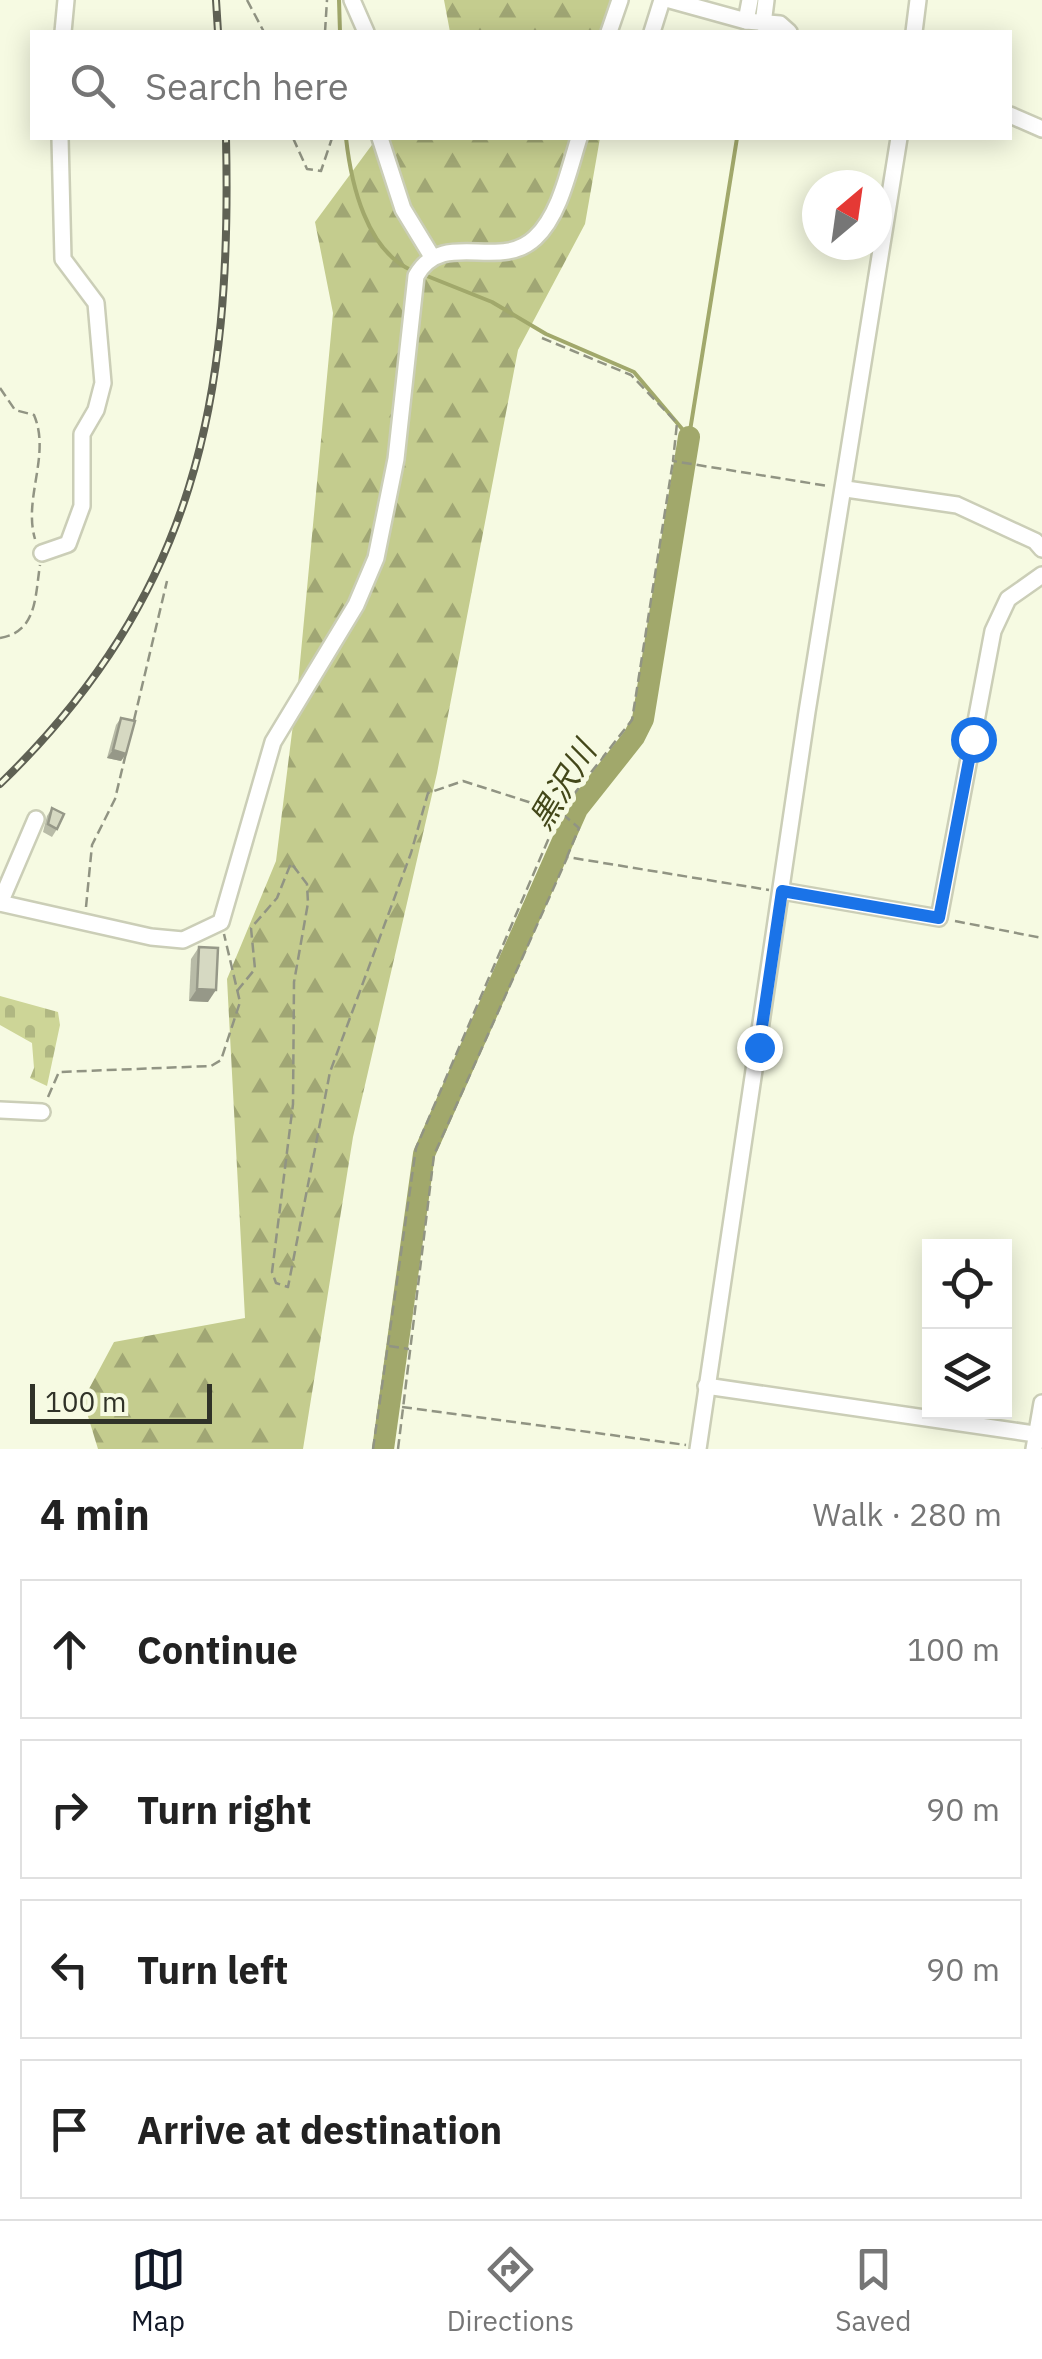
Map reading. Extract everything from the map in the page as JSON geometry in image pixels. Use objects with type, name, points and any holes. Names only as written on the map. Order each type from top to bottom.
[{"type":"street","points":[[63,30],[66,0]]},
{"type":"street","points":[[352,0],[365,30]]},
{"type":"street","points":[[611,30],[620,0]]},
{"type":"street","points":[[653,30],[666,0],[746,22],[780,24],[786,30]]},
{"type":"street","points":[[746,22],[750,0]]},
{"type":"street","points":[[763,24],[766,0]]},
{"type":"street","points":[[914,30],[918,0]]},
{"type":"street","points":[[1012,117],[1042,130]]},
{"type":"street","points":[[42,553],[68,544],[78,528],[82,506],[82,434],[96,410],[103,382],[96,303],[63,259],[60,140]]},
{"type":"street","points":[[381,140],[403,209],[431,256]]},
{"type":"street","points":[[36,818],[0,904],[152,938],[183,940],[221,922],[273,742],[356,604],[376,558],[396,459],[412,286],[431,256],[444,251],[515,251],[537,237],[564,186],[578,140]]},
{"type":"street","points":[[698,1448],[807,712],[846,488],[899,140]]},
{"type":"street","points":[[846,488],[958,505],[1035,541],[1042,549]]},
{"type":"street","points":[[782,891],[939,918],[993,631],[1008,600],[1042,575]]},
{"type":"street","points":[[0,1110],[42,1112]]},
{"type":"street","points":[[706,1386],[1038,1439],[1042,1403]]},
{"type":"path","points":[[247,0],[263,30]]},
{"type":"path","points":[[325,30],[327,0]]},
{"type":"path","points":[[294,140],[307,169],[321,171],[331,140]]},
{"type":"path","points":[[372,1449],[416,1148],[562,814],[632,720],[675,461],[677,422],[631,375],[542,338]]},
{"type":"path","points":[[0,388],[15,410],[34,415],[42,432],[32,512],[33,535],[42,553],[31,620],[17,635],[0,638]]},
{"type":"path","points":[[675,461],[846,488]]},
{"type":"path","points":[[133,726],[167,581]]},
{"type":"path","points":[[84,920],[92,845],[115,799],[128,744]]},
{"type":"path","points":[[237,991],[255,969],[251,928],[277,898],[291,863],[307,884],[308,902],[294,982],[293,1104],[272,1272],[276,1283],[288,1287],[330,1072],[411,854],[428,793],[462,781],[562,814],[579,828],[434,1155],[406,1349],[398,1449]]},
{"type":"path","points":[[567,857],[782,891]]},
{"type":"path","points":[[939,918],[1042,938]]},
{"type":"path","points":[[42,1112],[59,1072],[211,1066],[221,1060],[240,1002],[221,922]]},
{"type":"path","points":[[389,1346],[406,1349]]},
{"type":"path","points":[[400,1406],[698,1448]]},
{"type":"green space","points":[[444,0],[625,0],[619,30],[450,30]]},
{"type":"green space","points":[[376,140],[600,140],[585,224],[518,350],[437,773],[353,1137],[303,1449],[98,1449],[83,1400],[114,1342],[245,1318],[227,979],[276,861],[298,684],[333,313],[315,222]]},
{"type":"green space","points":[[0,996],[58,1012],[60,1025],[47,1086],[30,1078],[34,1068],[32,1043],[0,1025]]},
{"type":"building","points":[[121,718],[135,721],[126,754],[113,750]]},
{"type":"building","points":[[52,808],[64,814],[57,829],[48,824]]},
{"type":"building","points":[[199,947],[218,948],[216,990],[197,989]]},
{"type":"waterway","points":[[339,0],[340,30]]},
{"type":"waterway","points":[[346,140],[357,195],[372,232],[383,248],[413,271]]},
{"type":"waterway","name":"黒沢川","points":[[689,437],[737,140]]},
{"type":"waterway","points":[[422,274],[492,302],[546,334],[634,372],[689,437]]},
{"type":"waterway","name":"黒沢川","points":[[383,1449],[424,1154],[577,809],[634,737],[643,719],[689,437]]},
{"type":"railway","points":[[216,0],[218,30]]},
{"type":"railway","points":[[0,784],[66,712],[119,640],[159,565],[189,488],[209,407],[221,322],[226,140]]},
{"type":"route","points":[[759,1047],[782,891],[939,918],[973,739]]}]
